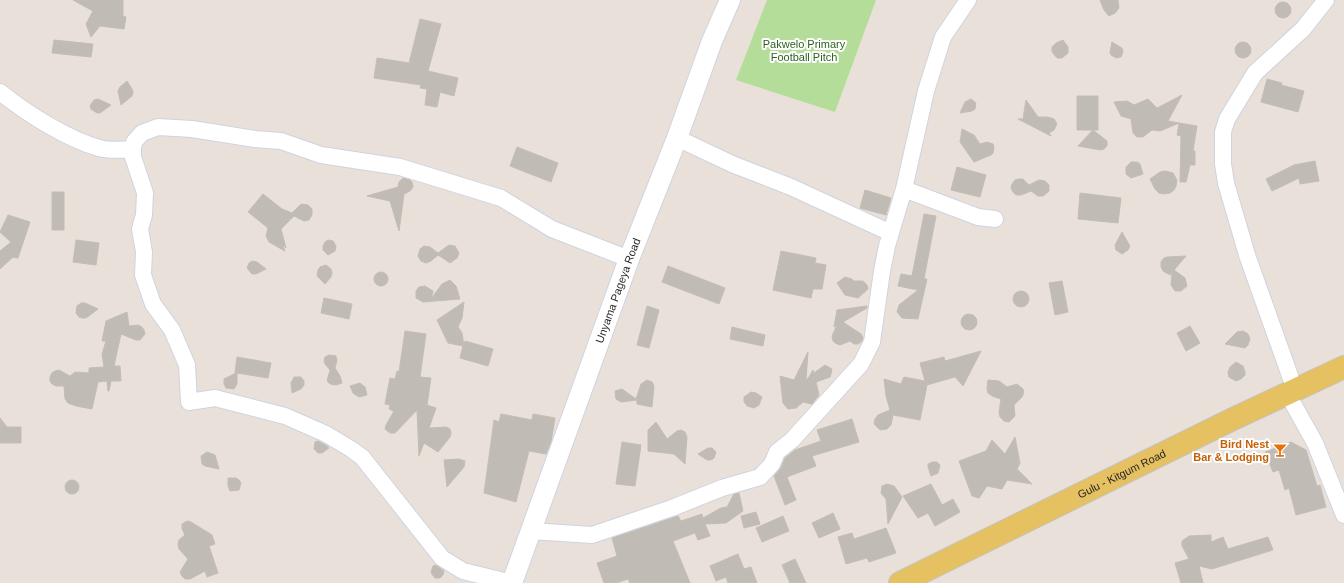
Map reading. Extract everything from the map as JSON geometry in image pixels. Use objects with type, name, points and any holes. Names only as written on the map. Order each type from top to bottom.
[{"type":"main road","name":"Gulu - Kitgum Road","points":[[900,583],[1291,391],[1344,367]]},
{"type":"street","name":"Unyama Pageya Road","points":[[512,583],[629,259],[677,138],[712,41],[730,0]]},
{"type":"street","points":[[530,531],[592,535],[672,508],[722,488],[760,477],[772,464],[778,452],[792,440],[861,364],[869,351],[872,342],[882,271],[904,189],[926,91],[943,37],[968,0]]},
{"type":"street","points":[[1326,0],[1303,29],[1255,73],[1227,119],[1223,132],[1224,164],[1226,183],[1246,255],[1291,391],[1316,443],[1344,515]]},
{"type":"street","points":[[0,92],[53,128],[71,137],[99,148],[113,150],[133,149]]},
{"type":"street","points":[[512,583],[463,571],[442,558],[362,457],[326,434],[285,416],[215,398],[189,402],[187,365],[172,330],[154,304],[142,275],[144,252],[140,229],[144,215],[145,193],[133,157],[134,142],[142,133],[158,127],[192,129],[281,141],[321,155],[400,167],[501,198],[552,229],[629,259]]},
{"type":"street","points":[[677,138],[732,164],[791,187],[891,233]]},
{"type":"street","points":[[904,189],[978,217],[995,219]]},
{"type":"green space","name":"Pakwelo Primary Football Pitch","points":[[767,0],[876,0],[835,112],[736,80]]},
{"type":"building","points":[[73,0],[123,0],[123,16],[126,17],[124,29],[100,26],[91,37],[86,24],[93,11]]},
{"type":"building","points":[[1100,0],[1118,0],[1119,8],[1115,13],[1109,16],[1104,10]]},
{"type":"building","points":[[1280,2],[1286,2],[1291,7],[1289,16],[1286,18],[1280,18],[1275,13],[1275,7]]},
{"type":"building","points":[[420,19],[441,24],[428,71],[458,78],[454,96],[440,92],[437,107],[425,105],[427,89],[420,88],[421,85],[374,78],[377,58],[409,63]]},
{"type":"building","points":[[54,40],[93,44],[91,57],[52,53]]},
{"type":"building","points":[[1063,40],[1068,47],[1068,53],[1062,58],[1057,58],[1052,52],[1052,47],[1056,43]]},
{"type":"building","points":[[1112,42],[1122,48],[1123,52],[1121,57],[1116,58],[1111,55],[1110,52]]},
{"type":"building","points":[[1240,42],[1246,42],[1251,47],[1249,56],[1246,58],[1240,58],[1235,53],[1235,47]]},
{"type":"building","points":[[1267,79],[1282,83],[1281,85],[1304,91],[1298,112],[1261,102]]},
{"type":"building","points":[[127,81],[133,92],[132,96],[121,105],[118,91]]},
{"type":"building","points":[[1182,95],[1168,121],[1179,123],[1160,131],[1152,130],[1143,137],[1137,137],[1133,133],[1131,119],[1121,116],[1114,102],[1127,101],[1134,105],[1148,99],[1157,108]]},
{"type":"building","points":[[1077,96],[1098,96],[1098,130],[1077,130]]},
{"type":"building","points":[[98,99],[111,105],[100,113],[97,113],[91,109],[90,106],[94,100]]},
{"type":"building","points":[[971,99],[976,103],[975,109],[960,113],[965,102]]},
{"type":"building","points":[[1026,100],[1038,117],[1048,117],[1054,119],[1057,124],[1054,130],[1049,133],[1051,136],[1018,119],[1023,119]]},
{"type":"building","points":[[1179,123],[1197,126],[1193,151],[1195,151],[1195,165],[1190,165],[1186,182],[1180,182],[1181,136],[1177,135]]},
{"type":"building","points":[[962,129],[974,135],[980,144],[987,142],[993,144],[993,153],[974,162],[960,142]]},
{"type":"building","points":[[1093,130],[1107,141],[1107,146],[1104,149],[1100,150],[1078,146]]},
{"type":"building","points":[[517,147],[558,163],[551,182],[510,166]]},
{"type":"building","points":[[1315,161],[1319,181],[1300,184],[1299,178],[1272,191],[1266,179],[1294,165]]},
{"type":"building","points":[[1131,162],[1137,162],[1140,164],[1143,174],[1131,178],[1126,174],[1126,167]]},
{"type":"building","points":[[957,167],[986,175],[980,197],[951,190]]},
{"type":"building","points":[[1165,171],[1173,173],[1177,180],[1174,190],[1170,193],[1164,194],[1159,193],[1155,189],[1150,179],[1160,172]]},
{"type":"building","points":[[403,178],[410,180],[413,187],[410,191],[404,194],[399,231],[390,201],[367,196],[398,187],[399,182]]},
{"type":"building","points":[[1023,179],[1029,185],[1039,180],[1045,181],[1049,185],[1049,191],[1043,196],[1038,196],[1031,191],[1021,195],[1016,195],[1011,188],[1015,180]]},
{"type":"building","points":[[865,190],[891,198],[886,215],[860,208]]},
{"type":"building","points":[[52,192],[64,192],[64,230],[52,230]]},
{"type":"building","points":[[1080,193],[1121,198],[1118,223],[1078,219]]},
{"type":"building","points":[[263,194],[282,209],[292,213],[302,204],[308,205],[312,209],[312,215],[309,220],[304,221],[294,216],[281,229],[286,248],[282,244],[285,251],[269,242],[266,236],[268,228],[248,212]]},
{"type":"building","points":[[924,214],[936,216],[924,279],[927,279],[918,319],[902,318],[897,312],[899,305],[918,290],[898,286],[901,274],[912,276]]},
{"type":"building","points":[[8,215],[30,222],[18,258],[13,257],[0,269],[0,251],[11,242],[0,232]]},
{"type":"building","points":[[1122,232],[1130,246],[1128,250],[1122,254],[1116,250],[1115,245]]},
{"type":"building","points":[[76,240],[99,243],[96,265],[73,262]]},
{"type":"building","points":[[328,240],[333,241],[336,246],[335,251],[328,255],[323,250],[323,246]]},
{"type":"building","points":[[449,245],[455,246],[459,253],[457,258],[450,263],[438,255],[426,263],[421,261],[418,256],[420,249],[424,246],[430,247],[438,253]]},
{"type":"building","points":[[781,251],[816,258],[815,263],[826,265],[822,289],[813,289],[811,298],[773,290]]},
{"type":"building","points":[[1186,256],[1174,270],[1185,278],[1187,286],[1181,291],[1175,291],[1171,285],[1172,272],[1170,275],[1163,271],[1161,262],[1167,257]]},
{"type":"building","points":[[252,261],[257,262],[266,269],[256,274],[252,274],[247,268],[249,263]]},
{"type":"building","points":[[326,265],[331,269],[332,273],[331,277],[325,284],[317,276],[320,267]]},
{"type":"building","points":[[668,266],[725,288],[719,304],[662,282]]},
{"type":"building","points":[[381,272],[386,274],[388,279],[386,284],[381,286],[376,284],[374,279],[376,274]]},
{"type":"building","points":[[845,277],[854,281],[863,281],[867,285],[868,289],[858,298],[845,295],[837,283]]},
{"type":"building","points":[[450,280],[456,286],[460,299],[423,302],[416,298],[416,291],[419,287],[425,286],[433,291],[431,299],[442,284]]},
{"type":"building","points":[[1062,281],[1068,312],[1055,315],[1049,283]]},
{"type":"building","points":[[1018,291],[1024,291],[1029,296],[1027,305],[1024,307],[1018,307],[1013,302],[1013,296]]},
{"type":"building","points":[[324,298],[352,304],[349,319],[321,313]]},
{"type":"building","points":[[464,302],[462,318],[458,327],[462,333],[464,346],[465,341],[493,349],[488,366],[460,358],[463,346],[448,343],[437,320]]},
{"type":"building","points":[[81,303],[85,303],[98,309],[86,318],[79,317],[76,313],[77,306]]},
{"type":"building","points":[[647,306],[659,310],[649,348],[637,345]]},
{"type":"building","points":[[867,306],[867,308],[843,322],[861,334],[863,338],[861,342],[854,344],[850,341],[840,345],[835,343],[832,336],[837,325],[834,327],[837,310]]},
{"type":"building","points":[[127,312],[129,326],[138,325],[142,327],[145,334],[140,340],[136,340],[121,334],[114,366],[120,366],[121,381],[111,381],[109,391],[107,381],[98,382],[92,409],[68,403],[65,399],[64,386],[56,386],[50,381],[52,373],[59,370],[70,376],[75,372],[89,373],[89,368],[104,367],[102,354],[106,341],[102,341],[106,321]]},
{"type":"building","points":[[966,314],[972,314],[977,319],[975,328],[972,330],[966,330],[961,325],[961,319]]},
{"type":"building","points":[[1190,326],[1200,343],[1186,351],[1177,333]]},
{"type":"building","points":[[732,327],[765,335],[763,346],[730,339]]},
{"type":"building","points":[[405,331],[426,334],[420,377],[431,378],[427,405],[436,408],[429,428],[446,427],[450,429],[451,433],[450,437],[438,452],[424,443],[419,456],[417,410],[395,433],[390,433],[385,429],[394,411],[389,409],[390,405],[385,404],[390,378],[395,379],[397,371],[399,372]]},
{"type":"building","points":[[1243,331],[1248,334],[1250,339],[1245,348],[1225,344],[1237,332]]},
{"type":"building","points":[[981,351],[963,386],[955,377],[927,385],[920,420],[893,415],[891,425],[887,429],[880,430],[874,424],[878,415],[890,410],[886,396],[884,379],[901,384],[904,377],[925,381],[920,363],[944,357],[945,361]]},
{"type":"building","points":[[808,352],[806,380],[813,370],[814,373],[825,365],[832,369],[830,377],[816,382],[819,395],[812,404],[803,402],[796,408],[788,409],[783,403],[780,376],[794,380]]},
{"type":"building","points":[[329,355],[336,356],[337,360],[335,368],[342,383],[336,385],[330,384],[327,381],[330,370],[325,364],[324,360],[325,357]]},
{"type":"building","points":[[237,357],[271,363],[268,378],[237,373],[237,384],[234,389],[226,388],[224,379],[236,373]]},
{"type":"building","points":[[1236,362],[1243,366],[1245,375],[1236,381],[1229,377],[1228,372],[1230,367]]},
{"type":"building","points":[[294,377],[301,377],[304,381],[304,385],[301,389],[292,393],[291,383]]},
{"type":"building","points":[[647,380],[652,382],[654,386],[652,407],[637,404],[637,400],[621,402],[616,399],[615,391],[622,389],[636,399],[641,384]]},
{"type":"building","points":[[988,380],[999,381],[1007,387],[1017,384],[1023,389],[1024,392],[1022,397],[1014,405],[1015,416],[1009,422],[1004,421],[1000,417],[999,412],[1001,399],[988,393]]},
{"type":"building","points":[[360,383],[365,387],[367,395],[359,397],[353,393],[350,386]]},
{"type":"building","points":[[751,392],[762,397],[759,405],[754,408],[747,406],[744,402],[744,397]]},
{"type":"building","points":[[501,414],[532,420],[533,414],[555,418],[551,442],[546,454],[529,451],[516,502],[484,493],[494,420],[499,422]]},
{"type":"building","points":[[0,418],[7,427],[21,427],[21,443],[0,443]]},
{"type":"building","points":[[852,419],[859,442],[812,456],[816,466],[787,477],[796,500],[785,505],[774,476],[781,468],[785,458],[795,450],[821,441],[817,430]]},
{"type":"building","points":[[656,422],[667,439],[677,431],[681,430],[685,432],[687,437],[685,464],[674,454],[648,451],[648,430]]},
{"type":"building","points":[[1015,437],[1020,463],[1017,469],[1032,484],[1007,480],[1002,489],[987,486],[979,498],[972,496],[959,461],[986,451],[992,440],[1005,454]]},
{"type":"building","points":[[318,441],[329,448],[322,453],[318,453],[314,449],[315,442]]},
{"type":"building","points":[[622,442],[641,445],[635,486],[616,484]]},
{"type":"building","points":[[1291,442],[1306,450],[1317,486],[1320,485],[1326,507],[1296,515],[1289,488],[1285,490],[1279,470],[1273,472],[1265,452]]},
{"type":"building","points":[[708,448],[712,448],[716,452],[714,458],[711,460],[707,460],[698,454]]},
{"type":"building","points":[[207,452],[215,455],[219,469],[202,464],[201,456]]},
{"type":"building","points":[[459,459],[465,461],[464,467],[447,487],[444,460]]},
{"type":"building","points":[[937,462],[940,465],[938,473],[931,476],[928,464]]},
{"type":"building","points":[[228,478],[236,478],[239,480],[241,483],[239,490],[230,491],[228,486]]},
{"type":"building","points":[[72,480],[77,482],[79,487],[77,492],[72,494],[67,492],[65,487],[67,482]]},
{"type":"building","points":[[887,484],[894,486],[902,497],[888,524],[886,499],[881,493],[882,486]]},
{"type":"building","points":[[931,484],[942,505],[953,499],[960,512],[935,526],[928,513],[918,518],[903,496]]},
{"type":"building","points":[[739,493],[743,511],[726,523],[705,524],[710,536],[698,540],[695,533],[673,541],[690,583],[630,583],[628,579],[616,583],[604,583],[597,563],[617,556],[612,538],[678,516],[681,521],[702,514],[703,518],[721,508],[727,507],[734,494]]},
{"type":"building","points":[[756,512],[760,524],[744,528],[741,516]]},
{"type":"building","points":[[833,513],[840,529],[819,538],[812,523]]},
{"type":"building","points":[[783,516],[789,531],[762,542],[756,528]]},
{"type":"building","points":[[187,521],[212,535],[215,544],[209,546],[218,573],[207,577],[205,571],[190,579],[185,579],[182,576],[180,572],[188,559],[179,549],[178,544],[179,540],[185,535],[182,529],[182,524]]},
{"type":"building","points":[[886,528],[896,553],[869,562],[867,558],[846,564],[838,537],[852,533],[854,539]]},
{"type":"building","points":[[1211,535],[1211,542],[1223,537],[1228,549],[1268,537],[1273,550],[1212,569],[1199,566],[1203,583],[1181,583],[1175,563],[1189,559],[1182,546],[1182,541],[1189,536]]},
{"type":"building","points":[[738,554],[744,569],[751,567],[757,583],[728,583],[726,577],[716,581],[710,566]]},
{"type":"building","points":[[795,559],[806,583],[790,583],[782,565]]},
{"type":"building","points":[[436,565],[444,571],[440,578],[435,578],[431,573],[433,566]]},
{"type":"place","name":"Bird Nest Bar & Lodging","points":[[1280,450]]}]
